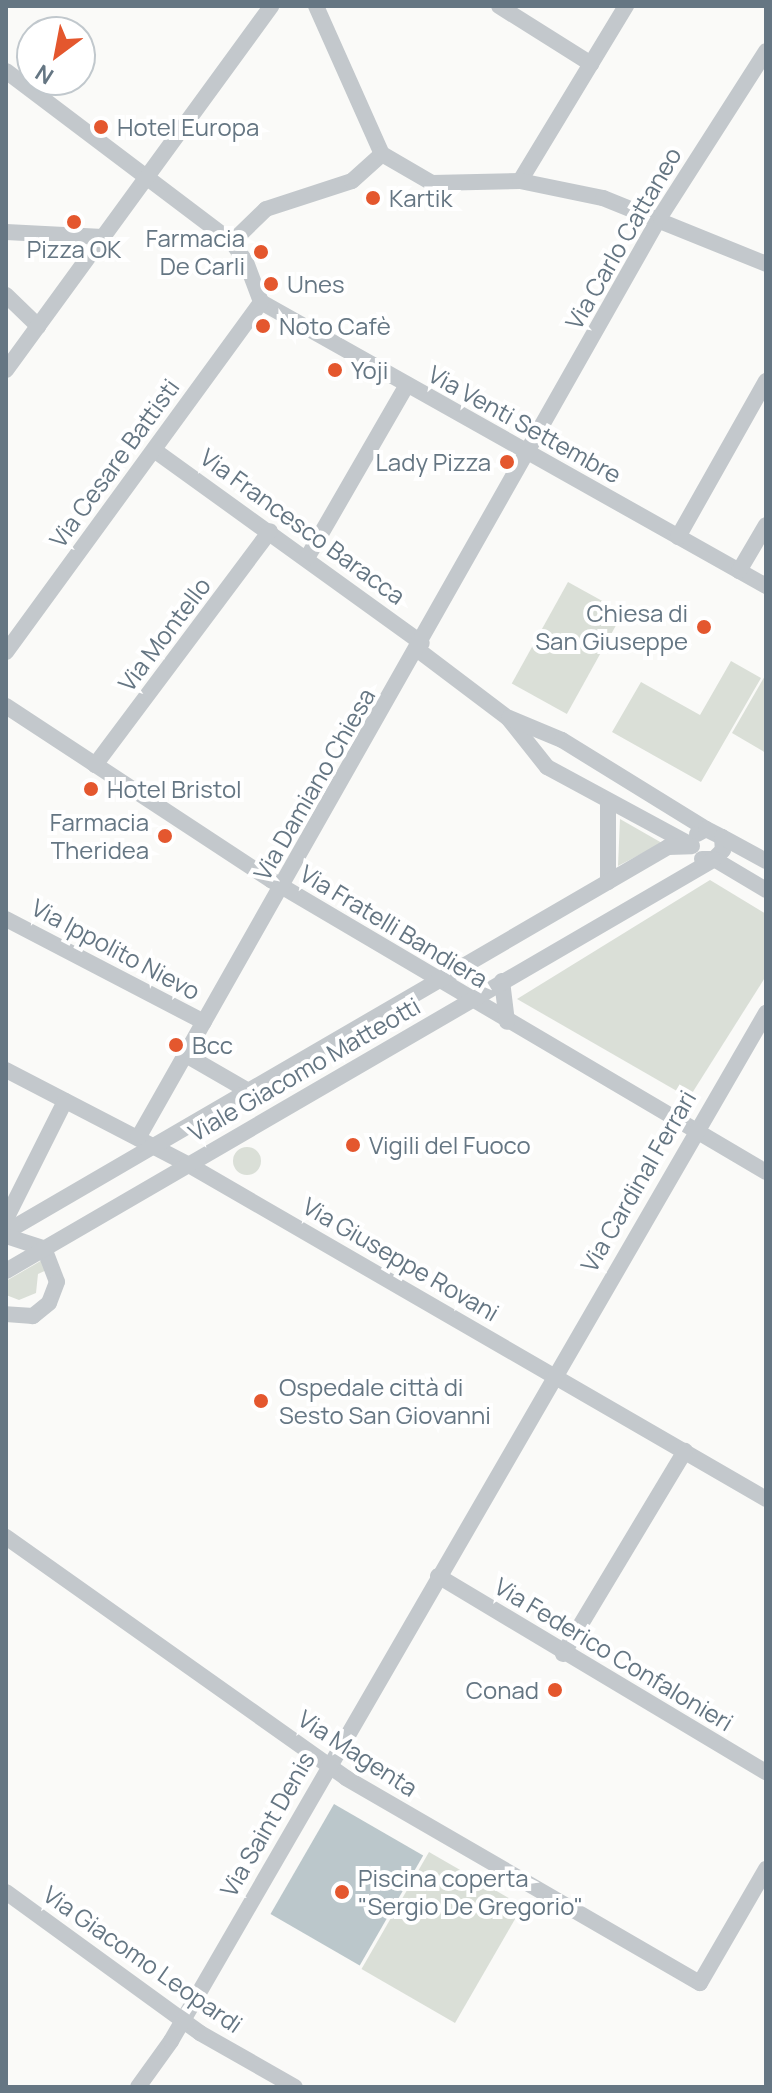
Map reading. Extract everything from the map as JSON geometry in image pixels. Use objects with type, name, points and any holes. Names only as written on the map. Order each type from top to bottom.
[{"type":"street","points":[[6,370],[271,6]]},
{"type":"street","points":[[316,6],[382,154],[432,183],[520,181],[588,194],[660,217],[766,264]]},
{"type":"street","points":[[499,6],[591,64]]},
{"type":"street","points":[[520,181],[626,6]]},
{"type":"street","name":"Via Carlo Cattaneo","points":[[528,452],[660,217],[766,51]]},
{"type":"street","points":[[6,71],[144,180],[232,242],[246,262],[261,302]]},
{"type":"street","points":[[232,242],[266,209],[352,181],[382,154]]},
{"type":"street","points":[[6,232],[103,237]]},
{"type":"street","points":[[6,295],[38,326]]},
{"type":"street","name":"Via Venti Settembre","points":[[261,302],[766,586]]},
{"type":"street","name":"Via Cesare Battisti","points":[[6,652],[261,302]]},
{"type":"street","points":[[678,537],[766,381]]},
{"type":"street","points":[[307,558],[407,385]]},
{"type":"street","name":"Via Francesco Baracca","points":[[154,450],[307,558],[420,647],[508,718],[547,767],[692,846]]},
{"type":"street","name":"Via Damiano Chiesa","points":[[138,1138],[420,647],[528,452]]},
{"type":"street","points":[[739,571],[766,525]]},
{"type":"street","name":"Via Montello","points":[[95,765],[270,531]]},
{"type":"street","name":"Via Fratelli Bandiera","points":[[6,706],[282,887],[469,1000],[766,1172]]},
{"type":"street","name":"Via Francesco Baracca","points":[[508,718],[562,740],[714,833],[766,861]]},
{"type":"street","points":[[608,802],[608,882]]},
{"type":"street","points":[[713,860],[723,850],[714,833],[696,834],[692,846],[699,858],[713,860],[766,890]]},
{"type":"street","name":"Viale Giacomo Matteotti","points":[[6,1234],[668,847],[692,846]]},
{"type":"street","name":"Viale Giacomo Matteotti","points":[[6,1271],[713,860]]},
{"type":"street","name":"Via Ippolito Nievo","points":[[6,919],[204,1022]]},
{"type":"street","points":[[502,981],[507,1022]]},
{"type":"street","name":"Via Cardinal Ferrari","points":[[555,1375],[694,1130],[766,1013]]},
{"type":"street","name":"Viale Giacomo Matteotti","points":[[186,1055],[250,1092]]},
{"type":"street","name":"Via Giuseppe Rovani","points":[[6,1070],[189,1165],[766,1499]]},
{"type":"street","points":[[6,1219],[65,1101]]},
{"type":"street","name":"Viale Giacomo Matteotti","points":[[6,1234],[44,1248]]},
{"type":"street","points":[[6,1314],[33,1316],[56,1292],[54,1265],[44,1248]]},
{"type":"street","name":"Via Saint Denis","points":[[138,2087],[183,2020],[555,1375]]},
{"type":"street","points":[[563,1654],[685,1451]]},
{"type":"street","name":"Via Magenta","points":[[6,1537],[328,1766],[700,1983],[766,1869]]},
{"type":"street","name":"Via Federico Confalonieri","points":[[438,1576],[563,1654],[766,1772]]},
{"type":"street","name":"Via Giacomo Leopardi","points":[[6,1892],[183,2020],[295,2087]]},
{"type":"shaded area","points":[[568,582],[623,613],[567,714],[512,683]]},
{"type":"shaded area","points":[[731,661],[761,678],[701,782],[612,732],[641,682],[700,715]]},
{"type":"shaded area","points":[[766,674],[766,753],[732,733]]},
{"type":"shaded area","points":[[620,819],[662,843],[618,866]]},
{"type":"shaded area","points":[[710,880],[766,914],[766,976],[689,1098],[517,999]]},
{"type":"shaded area","points":[[247,1147],[257,1151],[261,1161],[257,1171],[247,1175],[237,1171],[233,1161],[237,1151]]},
{"type":"shaded area","points":[[44,1259],[49,1269],[38,1274],[36,1293],[19,1300],[6,1295],[6,1281]]},
{"type":"shaded area","name":"Piscina coperta \"Sergio De Gregorio\"","points":[[334,1804],[423,1856],[360,1965],[270,1914]]},
{"type":"shaded area","points":[[429,1852],[523,1906],[455,2023],[362,1969]]},
{"type":"place","name":"Hotel Europa","points":[[101,127]]},
{"type":"place","name":"Kartik","points":[[373,198]]},
{"type":"place","name":"Pizza OK","points":[[74,222]]},
{"type":"place","name":"Farmacia De Carli","points":[[261,252]]},
{"type":"place","name":"Unes","points":[[271,284]]},
{"type":"place","name":"Noto Cafè","points":[[263,326]]},
{"type":"place","name":"Yoji","points":[[335,370]]},
{"type":"place","name":"Lady Pizza","points":[[507,462]]},
{"type":"place","name":"Chiesa di San Giuseppe","points":[[704,627]]},
{"type":"place","name":"Hotel Bristol","points":[[91,789]]},
{"type":"place","name":"Farmacia Theridea","points":[[165,836]]},
{"type":"place","name":"Bcc","points":[[176,1045]]},
{"type":"place","name":"Vigili del Fuoco","points":[[353,1145]]},
{"type":"place","name":"Ospedale città di Sesto San Giovanni","points":[[261,1401]]},
{"type":"place","name":"Conad","points":[[555,1690]]},
{"type":"place","name":"Piscina coperta \"Sergio De Gregorio\"","points":[[342,1892]]}]
